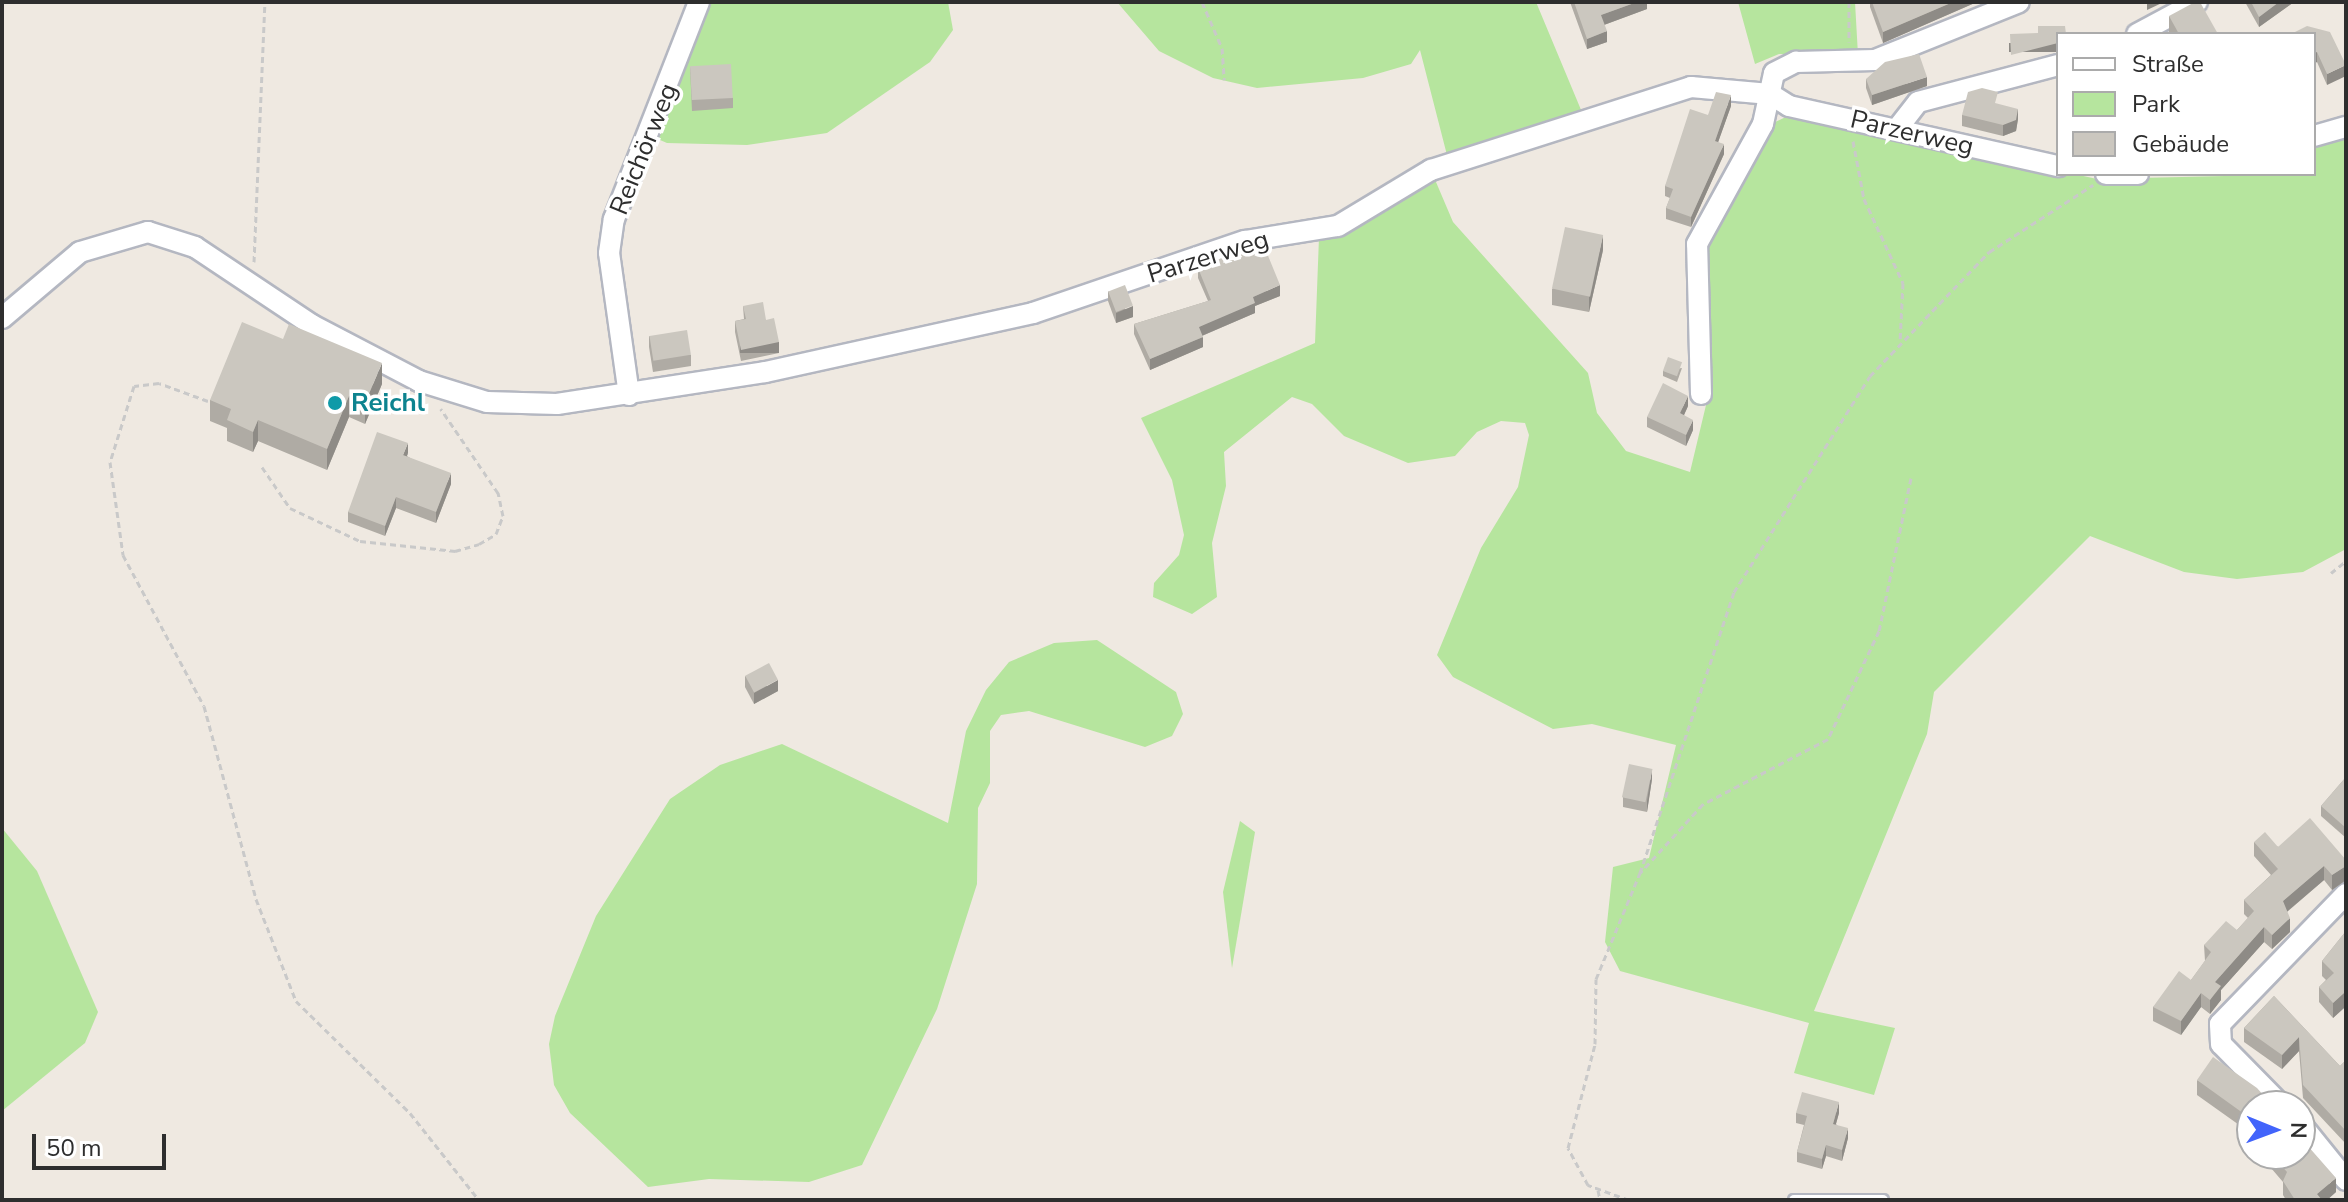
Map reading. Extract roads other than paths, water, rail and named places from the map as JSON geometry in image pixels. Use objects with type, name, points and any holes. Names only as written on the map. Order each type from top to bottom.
[{"type":"street","name":"Reichörweg","points":[[629,395],[609,253],[614,219],[699,2]]},
{"type":"street","points":[[1701,394],[1697,244],[1763,124],[1770,94],[1783,64],[1849,62],[1916,45],[2019,2]]},
{"type":"street","points":[[2141,32],[2197,2]]},
{"type":"street","points":[[1897,129],[1918,102],[2056,66]]},
{"type":"street","name":"Parzerweg","points":[[2,318],[80,252],[123,233],[172,237],[246,285],[442,390],[521,405],[629,395],[971,329],[1245,241],[1338,226],[1431,170],[1547,138],[1641,98],[1704,86],[1770,94],[1789,106],[2056,166]]},
{"type":"street","points":[[2316,135],[2346,127]]},
{"type":"street","points":[[2266,1090],[2221,1044],[2220,1024],[2346,894]]},
{"type":"street","points":[[2316,1143],[2346,1180]]},
{"type":"lane","points":[[1794,1200],[1883,1200]]},
{"type":"place","name":"Reichl","points":[[335,403]]}]
